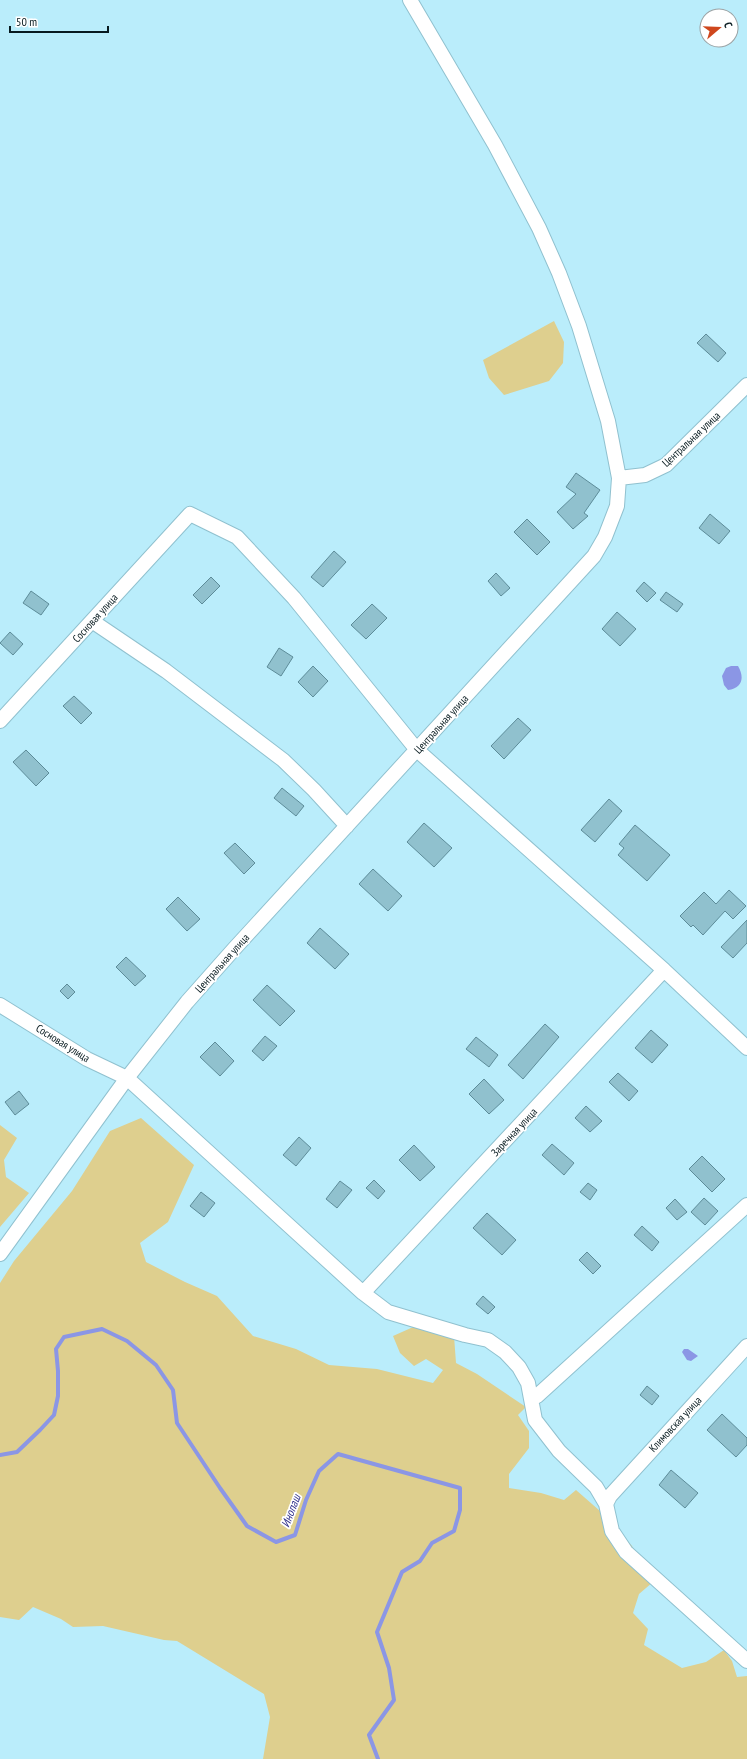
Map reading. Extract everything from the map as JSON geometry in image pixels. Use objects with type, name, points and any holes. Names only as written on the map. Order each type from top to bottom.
[{"type":"street","points":[[410,0],[495,145],[538,228],[559,273],[579,326],[598,384],[608,421],[619,478]]},
{"type":"street","name":"Центральная улица","points":[[0,1254],[127,1078],[208,978],[594,556],[605,537],[617,506],[619,478],[645,475],[666,465],[747,385]]},
{"type":"street","name":"Сосновая улица","points":[[0,721],[190,514],[237,537],[294,598],[417,750]]},
{"type":"street","points":[[92,620],[166,671],[283,760],[314,790],[347,826]]},
{"type":"street","points":[[417,750],[664,970],[747,1048]]},
{"type":"street","name":"Заречная улица","points":[[363,1293],[664,970]]},
{"type":"street","name":"Сосновая улица","points":[[0,1005],[87,1059],[127,1078],[363,1293],[388,1312],[465,1335],[488,1340],[505,1352],[519,1367],[528,1383],[535,1420],[559,1451],[596,1488],[606,1504]]},
{"type":"street","points":[[532,1399],[543,1391],[747,1205]]},
{"type":"street","name":"Климовская улица","points":[[606,1504],[610,1496],[747,1346]]},
{"type":"street","points":[[606,1504],[612,1531],[626,1552],[747,1661]]},
{"type":"shaded area","points":[[554,321],[564,342],[563,363],[549,381],[504,395],[489,378],[483,360]]},
{"type":"shaded area","points":[[141,1118],[194,1165],[168,1222],[140,1243],[146,1262],[217,1296],[253,1336],[296,1349],[329,1365],[377,1369],[433,1383],[443,1370],[426,1359],[414,1366],[400,1353],[393,1336],[420,1324],[454,1336],[456,1363],[477,1374],[526,1407],[518,1415],[529,1431],[529,1448],[509,1474],[509,1488],[541,1493],[564,1500],[576,1490],[608,1518],[632,1546],[653,1582],[639,1594],[633,1613],[648,1629],[644,1645],[682,1668],[706,1662],[724,1650],[732,1661],[737,1677],[747,1676],[747,1759],[263,1759],[270,1717],[264,1694],[177,1641],[164,1640],[103,1626],[73,1627],[61,1619],[33,1607],[19,1620],[0,1617],[0,1283],[14,1261],[72,1191],[110,1131]]},
{"type":"shaded area","points":[[0,1125],[17,1138],[4,1160],[6,1177],[29,1193],[0,1227]]},
{"type":"water","points":[[738,666],[742,678],[739,685],[728,690],[724,685],[722,676],[726,668]]},
{"type":"water","points":[[684,1349],[688,1349],[698,1356],[691,1361],[687,1360],[682,1352]]},
{"type":"building","points":[[706,334],[726,353],[718,362],[697,343]]},
{"type":"building","points":[[576,473],[600,490],[584,513],[588,516],[573,529],[557,512],[576,494],[566,487]]},
{"type":"building","points":[[710,514],[730,531],[719,544],[699,528]]},
{"type":"building","points":[[527,519],[550,542],[537,555],[514,532]]},
{"type":"building","points":[[334,551],[346,562],[323,587],[311,577]]},
{"type":"building","points":[[496,573],[510,588],[501,596],[488,581]]},
{"type":"building","points":[[211,577],[220,586],[202,604],[193,595]]},
{"type":"building","points":[[644,582],[656,593],[647,602],[636,591]]},
{"type":"building","points":[[31,591],[49,604],[41,615],[23,603]]},
{"type":"building","points":[[666,592],[683,604],[677,612],[660,600]]},
{"type":"building","points":[[372,604],[387,618],[366,639],[351,625]]},
{"type":"building","points":[[617,612],[636,629],[620,646],[602,629]]},
{"type":"building","points":[[10,632],[23,644],[13,655],[0,643]]},
{"type":"building","points":[[279,648],[293,657],[281,676],[267,667]]},
{"type":"building","points":[[313,666],[328,681],[313,697],[298,682]]},
{"type":"building","points":[[74,696],[92,713],[81,724],[63,706]]},
{"type":"building","points":[[518,718],[531,730],[504,759],[491,746]]},
{"type":"building","points":[[26,750],[49,773],[36,786],[13,762]]},
{"type":"building","points":[[282,788],[304,806],[296,816],[274,798]]},
{"type":"building","points":[[609,799],[622,811],[595,842],[581,830]]},
{"type":"building","points":[[424,823],[452,848],[434,867],[407,842]]},
{"type":"building","points":[[635,825],[670,855],[647,881],[618,855],[624,848],[619,844]]},
{"type":"building","points":[[235,843],[255,863],[244,874],[224,853]]},
{"type":"building","points":[[373,869],[402,896],[388,911],[359,884]]},
{"type":"building","points":[[729,890],[746,906],[733,919],[725,911],[703,935],[693,925],[691,927],[680,916],[704,892],[716,904]]},
{"type":"building","points":[[178,897],[200,919],[187,931],[166,909]]},
{"type":"building","points":[[747,920],[747,943],[733,958],[721,947]]},
{"type":"building","points":[[320,928],[349,954],[335,969],[307,943]]},
{"type":"building","points":[[126,957],[146,976],[135,986],[116,967]]},
{"type":"building","points":[[67,984],[75,992],[68,999],[60,991]]},
{"type":"building","points":[[267,985],[295,1011],[280,1026],[253,1000]]},
{"type":"building","points":[[545,1024],[559,1037],[523,1079],[508,1065]]},
{"type":"building","points":[[651,1030],[668,1045],[652,1063],[635,1048]]},
{"type":"building","points":[[265,1036],[277,1046],[263,1061],[252,1051]]},
{"type":"building","points":[[476,1037],[498,1055],[489,1067],[466,1049]]},
{"type":"building","points":[[215,1042],[234,1061],[220,1076],[200,1057]]},
{"type":"building","points":[[618,1073],[638,1091],[629,1101],[609,1082]]},
{"type":"building","points":[[484,1079],[504,1100],[489,1114],[469,1094]]},
{"type":"building","points":[[19,1091],[29,1104],[15,1115],[5,1102]]},
{"type":"building","points":[[586,1106],[602,1121],[590,1132],[575,1118]]},
{"type":"building","points":[[299,1137],[311,1148],[296,1166],[283,1155]]},
{"type":"building","points":[[552,1144],[574,1163],[564,1175],[542,1155]]},
{"type":"building","points":[[414,1145],[435,1167],[420,1181],[399,1160]]},
{"type":"building","points":[[702,1156],[725,1179],[712,1192],[689,1169]]},
{"type":"building","points":[[374,1180],[385,1191],[378,1199],[366,1188]]},
{"type":"building","points":[[340,1181],[352,1190],[337,1208],[326,1199]]},
{"type":"building","points":[[588,1183],[597,1190],[590,1200],[580,1192]]},
{"type":"building","points":[[201,1192],[215,1203],[204,1217],[190,1206]]},
{"type":"building","points":[[704,1198],[718,1211],[705,1225],[691,1212]]},
{"type":"building","points":[[675,1199],[687,1212],[677,1220],[666,1208]]},
{"type":"building","points":[[487,1213],[516,1240],[502,1255],[473,1228]]},
{"type":"building","points":[[642,1226],[659,1242],[652,1251],[634,1235]]},
{"type":"building","points":[[587,1252],[601,1266],[593,1274],[579,1260]]},
{"type":"building","points":[[483,1296],[495,1307],[488,1314],[476,1304]]},
{"type":"building","points":[[647,1386],[659,1396],[652,1405],[640,1395]]},
{"type":"building","points":[[722,1414],[747,1438],[747,1445],[736,1457],[707,1430]]},
{"type":"building","points":[[671,1470],[698,1493],[685,1508],[659,1485]]},
{"type":"waterway","name":"Инопаш","points":[[0,1455],[17,1452],[54,1415],[58,1396],[56,1349],[64,1337],[102,1329],[127,1341],[156,1365],[173,1390],[177,1423],[220,1488],[247,1526],[276,1542],[295,1535],[306,1500],[319,1471],[338,1454],[460,1488],[460,1510],[454,1531],[432,1543],[420,1561],[402,1572],[377,1632],[389,1668],[394,1700],[369,1735],[378,1759]]}]
